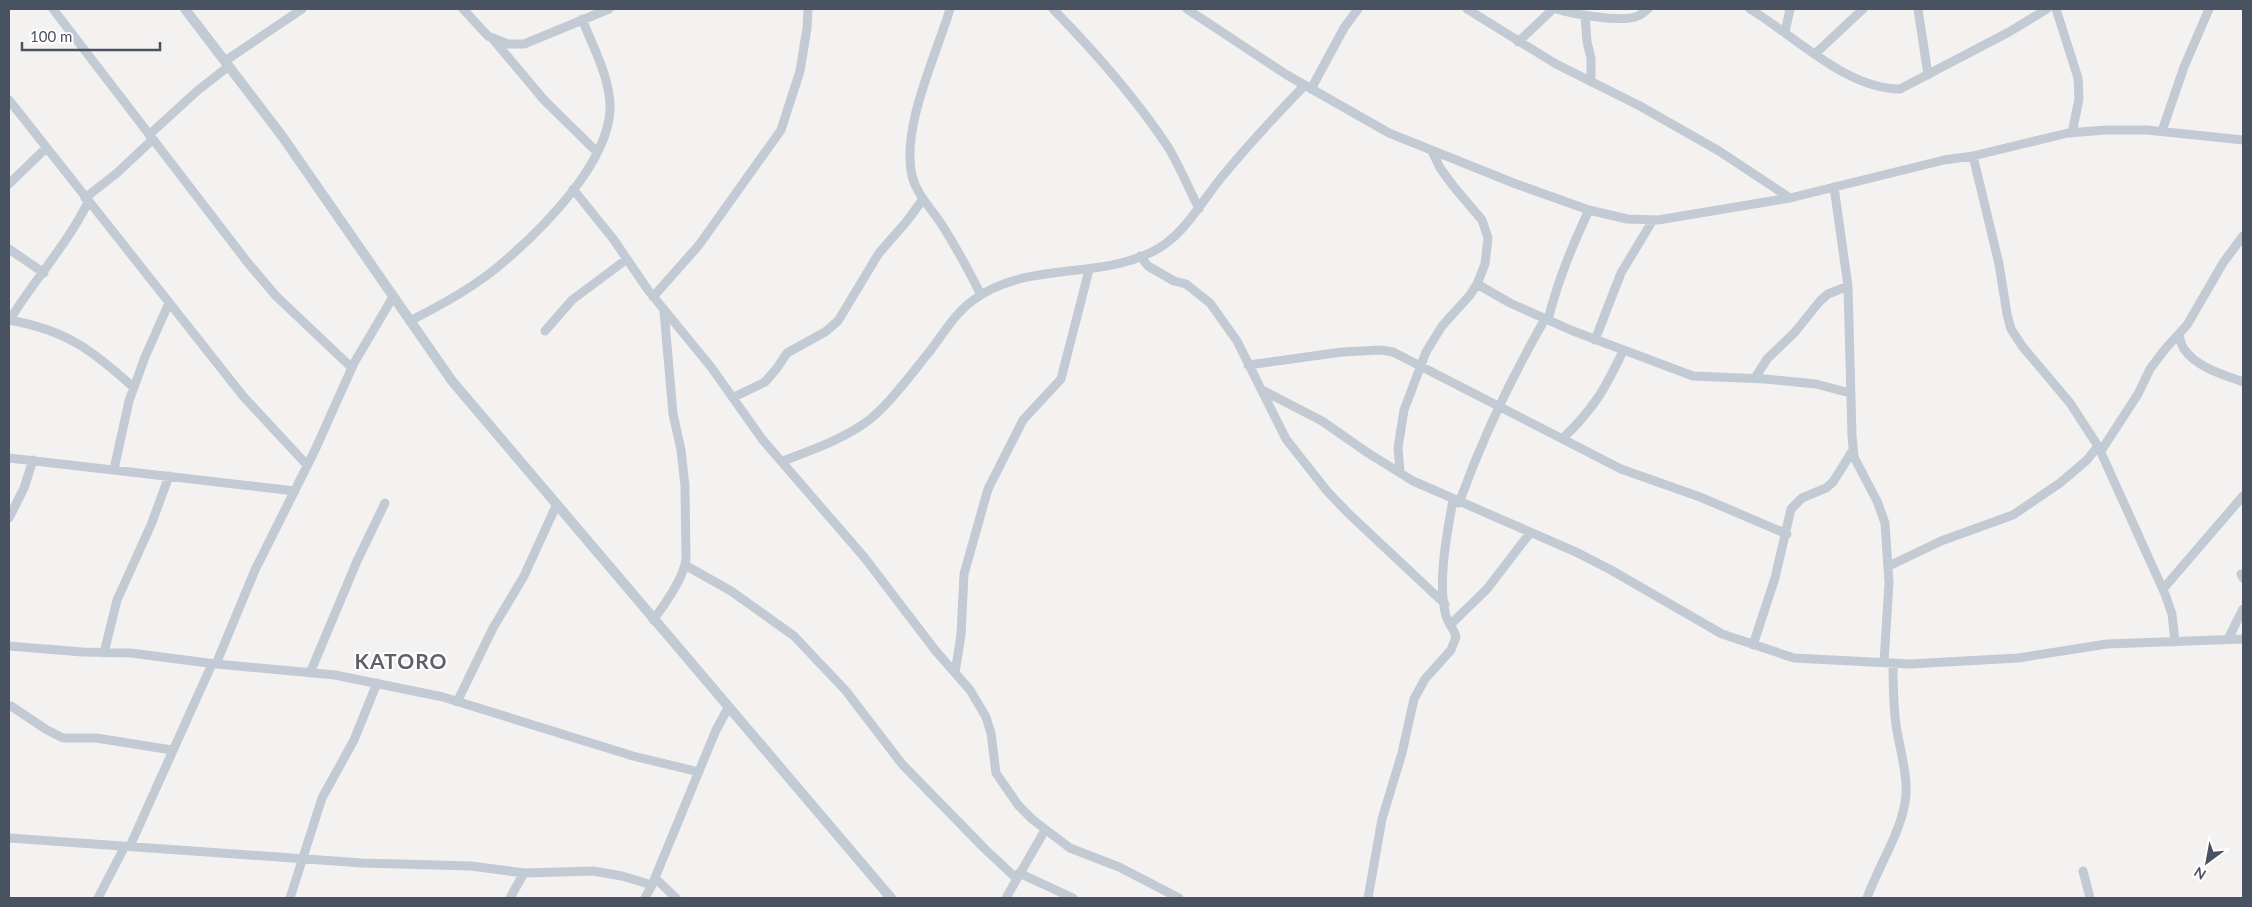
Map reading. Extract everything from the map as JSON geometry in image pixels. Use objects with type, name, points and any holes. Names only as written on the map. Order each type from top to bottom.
[{"type":"street","points":[[53,9],[276,296],[352,368]]},
{"type":"street","points":[[185,9],[282,136],[452,381],[556,506],[891,898]]},
{"type":"street","points":[[134,387],[102,358],[79,344],[54,332],[30,324],[9,321],[71,233],[87,200],[117,174],[197,90],[227,64],[302,9]]},
{"type":"street","points":[[463,9],[491,38],[544,100],[597,152]]},
{"type":"street","points":[[491,38],[508,44],[524,44],[604,9]]},
{"type":"street","points":[[653,297],[699,245],[781,130],[800,71],[808,9]]},
{"type":"street","points":[[950,9],[917,105],[911,142],[912,175],[923,199],[941,224],[981,295]]},
{"type":"street","points":[[1053,9],[1078,34],[1144,113],[1169,149],[1200,209]]},
{"type":"street","points":[[1187,9],[1307,87],[1389,133],[1516,184],[1589,210],[1627,219],[1653,220],[1790,198],[1944,160],[1974,156],[2072,133],[2106,130],[2162,131],[2243,140]]},
{"type":"street","points":[[783,461],[828,443],[863,425],[896,392],[955,318],[971,302],[992,288],[1035,275],[1089,270],[1140,256],[1152,252],[1176,236],[1200,209],[1220,179],[1272,118],[1307,87],[1358,9]]},
{"type":"street","points":[[1467,9],[1556,64],[1640,106],[1719,151],[1790,198]]},
{"type":"street","points":[[1518,42],[1555,9],[1585,15],[1635,17],[1648,9]]},
{"type":"street","points":[[1750,9],[1816,54],[1855,77],[1887,89],[1900,89],[2009,32],[2047,9]]},
{"type":"street","points":[[1785,32],[1790,9]]},
{"type":"street","points":[[1816,54],[1862,9]]},
{"type":"street","points":[[1918,9],[1928,75]]},
{"type":"street","points":[[2057,9],[2078,78],[2079,99],[2072,133]]},
{"type":"street","points":[[2162,131],[2184,68],[2209,9]]},
{"type":"street","points":[[1585,15],[1586,42],[1591,58],[1591,82]]},
{"type":"street","points":[[410,321],[458,294],[506,261],[542,226],[572,189],[597,152],[606,130],[610,110],[603,72],[582,19]]},
{"type":"street","points":[[9,100],[243,396],[308,465]]},
{"type":"street","points":[[9,184],[46,148]]},
{"type":"street","points":[[1400,472],[1398,448],[1400,429],[1404,410],[1420,367],[1442,326],[1470,295],[1477,284],[1485,264],[1488,238],[1482,220],[1440,168],[1432,151]]},
{"type":"street","points":[[1974,156],[1999,264],[2007,314],[2012,329],[2022,346],[2070,403],[2099,449],[2163,588],[2172,614],[2175,642]]},
{"type":"street","points":[[1834,187],[1848,286],[1853,450],[1854,457],[1877,501],[1885,523],[1889,566],[1889,662],[1896,730],[1904,766],[1906,801],[1894,838],[1866,898]]},
{"type":"street","points":[[572,189],[614,240],[653,297],[734,397],[762,438],[864,557],[935,650],[970,690],[986,717],[991,733],[996,773],[1018,805],[1070,848],[1119,867],[1179,898]]},
{"type":"street","points":[[734,397],[765,382],[787,353],[825,332],[838,321],[879,253],[923,199]]},
{"type":"street","points":[[1368,898],[1382,820],[1402,753],[1414,699],[1425,679],[1451,650],[1456,637],[1446,615],[1443,584],[1446,538],[1456,501],[1519,366],[1547,320],[1568,255],[1589,210]]},
{"type":"street","points":[[1595,340],[1621,272],[1653,220]]},
{"type":"street","points":[[1889,566],[1941,541],[2013,515],[2066,477],[2099,449],[2138,394],[2150,369],[2187,325],[2223,263],[2243,236]]},
{"type":"street","points":[[9,249],[44,273]]},
{"type":"street","points":[[1140,256],[1155,270],[1174,281],[1186,284],[1210,303],[1237,341],[1286,439],[1327,491],[1445,604]]},
{"type":"street","points":[[545,331],[572,300],[627,259]]},
{"type":"street","points":[[955,673],[961,635],[964,574],[988,489],[1023,420],[1061,379],[1089,270]]},
{"type":"street","points":[[1477,284],[1510,303],[1547,320],[1623,351],[1693,376],[1755,378],[1816,384],[1850,393]]},
{"type":"street","points":[[1755,378],[1767,360],[1796,332],[1820,301],[1828,294],[1848,286]]},
{"type":"street","points":[[98,898],[128,846],[214,664],[255,570],[308,465],[352,368],[393,296]]},
{"type":"street","points":[[114,470],[122,429],[134,387],[145,356],[169,303]]},
{"type":"street","points":[[653,620],[668,599],[685,565],[685,486],[681,450],[673,414],[664,310]]},
{"type":"street","points":[[2179,334],[2183,348],[2203,365],[2243,382]]},
{"type":"street","points":[[1248,365],[1342,352],[1381,350],[1393,352],[1621,469],[1692,494],[1787,534]]},
{"type":"street","points":[[1562,439],[1589,412],[1602,394],[1623,351]]},
{"type":"street","points":[[1262,390],[1322,421],[1359,448],[1456,501],[1611,570],[1722,634],[1794,658],[1910,664],[2018,658],[2107,644],[2243,639]]},
{"type":"street","points":[[1753,645],[1775,578],[1787,534],[1791,509],[1802,498],[1826,488],[1842,470],[1853,450]]},
{"type":"street","points":[[9,458],[294,491]]},
{"type":"street","points":[[9,518],[24,488],[32,460]]},
{"type":"street","points":[[104,653],[117,600],[151,525],[169,476]]},
{"type":"street","points":[[2163,588],[2243,496]]},
{"type":"street","points":[[310,672],[356,561],[385,503]]},
{"type":"street","points":[[457,702],[493,628],[524,576],[556,506]]},
{"type":"street","points":[[1450,625],[1487,589],[1530,533]]},
{"type":"street","points":[[685,565],[731,591],[794,636],[846,691],[902,764],[984,849],[1018,876],[1073,898]]},
{"type":"street","points":[[2228,639],[2243,609]]},
{"type":"street","points":[[9,646],[131,654],[335,675],[457,702],[633,756],[699,772]]},
{"type":"street","points":[[290,898],[322,798],[354,740],[377,683]]},
{"type":"street","points":[[11,706],[63,738],[96,738],[172,750]]},
{"type":"street","points":[[645,898],[728,708]]},
{"type":"street","points":[[1006,898],[1046,830]]},
{"type":"street","points":[[9,838],[370,864],[470,866],[524,872],[594,871],[654,881],[676,898]]},
{"type":"street","points":[[2083,871],[2090,898]]},
{"type":"street","points":[[510,898],[524,872]]},
{"type":"district","name":"KATORO","points":[[401,662]]}]
